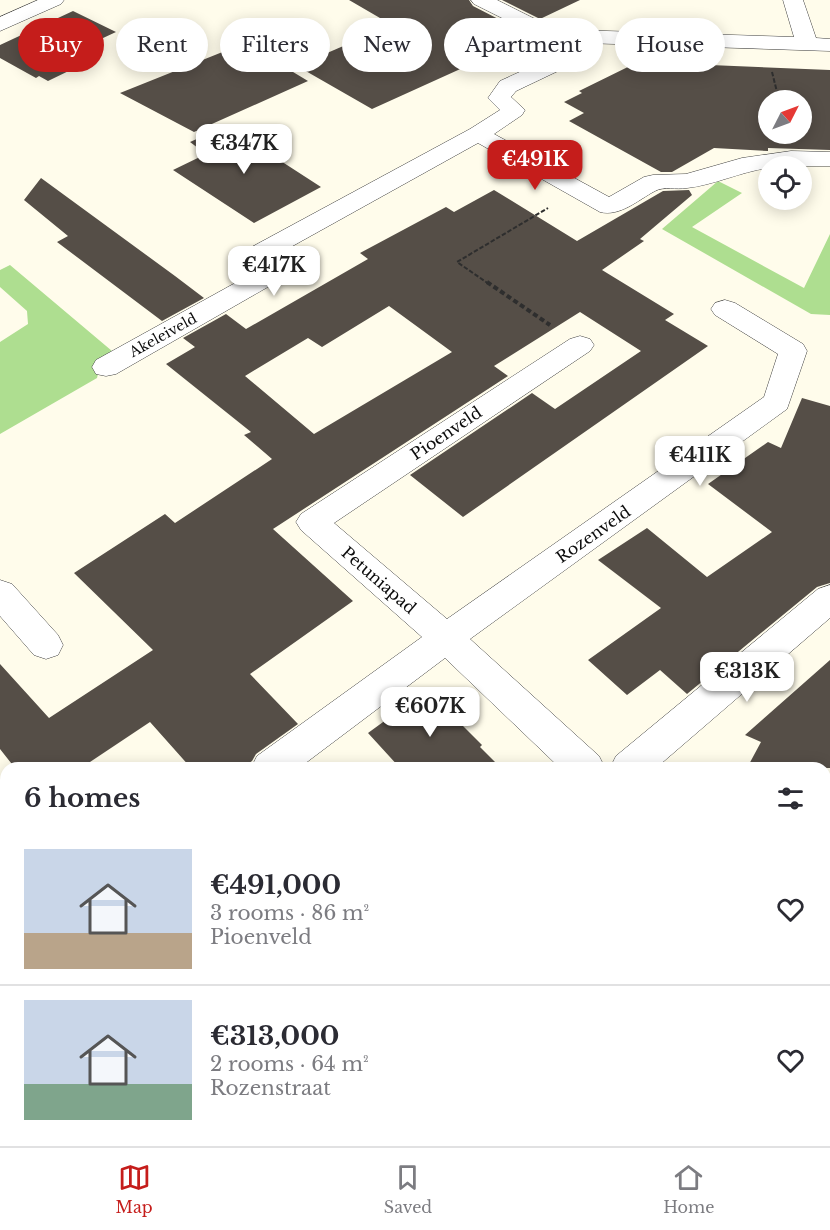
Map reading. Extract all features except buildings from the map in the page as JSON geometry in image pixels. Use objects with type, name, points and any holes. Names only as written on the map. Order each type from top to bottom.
[{"type":"street","points":[[0,25],[54,0]]},
{"type":"street","points":[[481,0],[517,18]]},
{"type":"street","points":[[793,0],[807,44]]},
{"type":"street","points":[[603,37],[830,45]]},
{"type":"street","points":[[538,72],[508,86],[499,98],[514,110],[478,134],[609,207],[653,182],[687,182],[713,172],[742,165],[791,158],[830,159]]},
{"type":"street","name":"Akeleiveld","points":[[106,367],[264,278],[244,262],[478,134]]},
{"type":"street","name":"Rozenveld","points":[[446,638],[777,402],[793,351],[724,309]]},
{"type":"street","name":"Pioenveld","points":[[312,522],[580,345]]},
{"type":"street","name":"Petuniapad","points":[[312,522],[446,638],[580,762]]},
{"type":"street","points":[[0,593],[46,645]]},
{"type":"street","points":[[636,762],[830,598]]},
{"type":"street","points":[[278,762],[446,638]]},
{"type":"path","points":[[577,190],[457,262],[580,345]]},
{"type":"green space","points":[[718,181],[742,193],[692,227],[804,288],[830,234],[830,315],[811,314],[662,229]]},
{"type":"green space","points":[[10,265],[112,351],[102,357],[97,378],[0,434],[0,342],[28,324],[27,311],[0,287],[0,270]]}]
